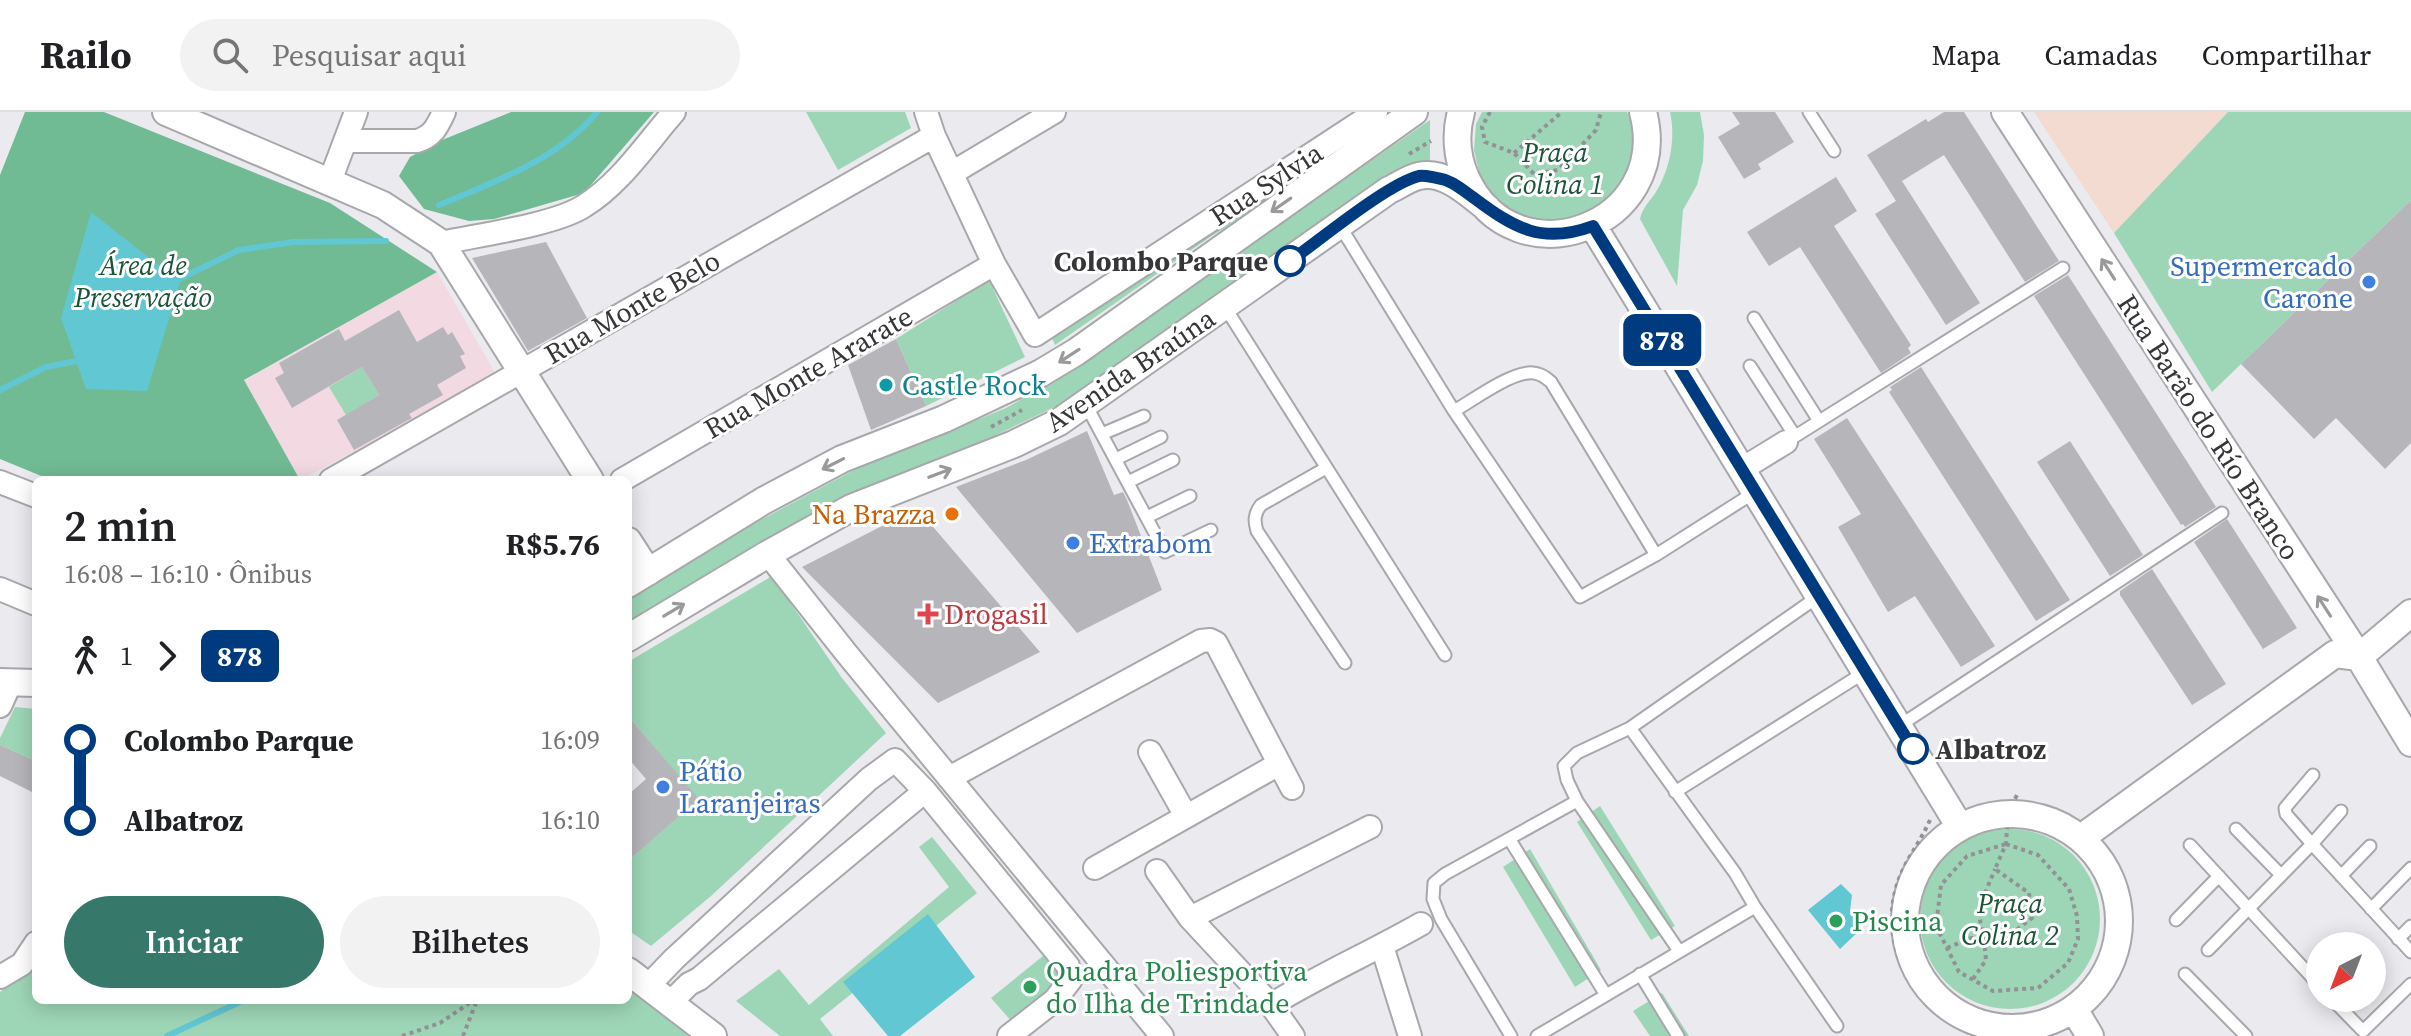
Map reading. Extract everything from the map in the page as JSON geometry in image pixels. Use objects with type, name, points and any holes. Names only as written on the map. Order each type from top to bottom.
[{"type":"street","points":[[166,112],[194,117],[383,205],[441,243],[588,476]]},
{"type":"street","points":[[330,181],[356,112]]},
{"type":"street","points":[[345,141],[417,141],[429,137],[444,112]]},
{"type":"street","points":[[441,243],[559,217],[582,208],[601,195],[674,112]]},
{"type":"street","points":[[926,112],[934,136],[994,264]]},
{"type":"street","points":[[952,173],[1054,112]]},
{"type":"street","name":"Rua Sylvia","points":[[994,264],[1035,335],[1376,112]]},
{"type":"street","name":"Avenida Braúna","points":[[638,578],[763,501],[842,459],[944,419],[1041,373],[1076,352],[1414,112]]},
{"type":"street","points":[[1461,112],[1457,134],[1460,161],[1470,187],[1487,208]]},
{"type":"street","points":[[1643,112],[1646,154],[1637,183],[1618,208],[1593,226],[1960,827]]},
{"type":"street","name":"Rua Barão do Río Branco","points":[[2005,112],[2359,657],[2411,743]]},
{"type":"street","name":"Rua Monte Belo","points":[[338,476],[934,136]]},
{"type":"street","name":"Avenida Braúna","points":[[632,636],[851,508],[1014,444],[1086,405],[1389,190],[1420,175],[1450,180],[1510,224],[1537,233],[1566,233],[1593,226]]},
{"type":"street","name":"Rua Monte Ararate","points":[[629,476],[994,264]]},
{"type":"street","points":[[1742,469],[1790,439]]},
{"type":"street","points":[[0,482],[32,494]]},
{"type":"street","points":[[768,554],[1162,1036]]},
{"type":"street","points":[[632,556],[638,578]]},
{"type":"street","points":[[0,589],[32,602]]},
{"type":"street","points":[[2081,838],[2335,654],[2359,657],[2411,613]]},
{"type":"street","points":[[949,778],[1201,641],[1210,640],[1216,643],[1292,788]]},
{"type":"street","points":[[0,706],[16,683]]},
{"type":"street","points":[[1150,752],[1186,816]]},
{"type":"street","points":[[713,1036],[638,979],[685,948],[889,762],[895,760],[925,791],[1068,966],[1071,979],[1055,1000],[1009,1036]]},
{"type":"street","points":[[1095,868],[1279,764]]},
{"type":"street","points":[[670,1003],[689,984],[925,791]]},
{"type":"street","points":[[2013,803],[2081,838],[2109,874],[2120,918],[2112,962],[2096,988],[2074,1009],[2045,1023],[2012,1028],[1972,1020],[1950,1008],[1937,997],[1917,970],[1907,939],[1909,890],[1923,860],[1960,827],[2013,803]]},
{"type":"street","points":[[1190,918],[1370,827]]},
{"type":"street","points":[[1157,871],[1190,918],[1271,1005],[1293,1036]]},
{"type":"street","points":[[1271,1005],[1312,980],[1421,924]]},
{"type":"street","points":[[1382,946],[1410,1036]]},
{"type":"street","points":[[0,977],[22,964],[32,949]]},
{"type":"street","points":[[2074,1009],[2090,1036]]},
{"type":"lane","points":[[1809,112],[1834,151]]},
{"type":"lane","points":[[1340,225],[1454,411],[1580,597],[1656,555],[1756,492]]},
{"type":"lane","points":[[1750,366],[1790,439],[2063,268]]},
{"type":"lane","points":[[1225,307],[1445,655]]},
{"type":"lane","points":[[1754,318],[1819,421]]},
{"type":"lane","points":[[1454,411],[1517,375],[1530,372],[1541,374],[1551,382],[1656,555]]},
{"type":"lane","points":[[1086,405],[1165,552],[1211,530]]},
{"type":"lane","points":[[1102,434],[1144,416]]},
{"type":"lane","points":[[1116,459],[1161,437]]},
{"type":"lane","points":[[1128,482],[1173,460]]},
{"type":"lane","points":[[1326,468],[1261,505],[1254,521],[1257,531],[1345,663]]},
{"type":"lane","points":[[1147,517],[1190,496]]},
{"type":"lane","points":[[1899,726],[2222,513]]},
{"type":"lane","points":[[1679,951],[1577,801],[1564,766],[1577,753],[1630,728],[1819,595]]},
{"type":"lane","points":[[1675,792],[1866,671]]},
{"type":"lane","points":[[1630,728],[1735,873],[1837,1026]]},
{"type":"lane","points":[[2313,775],[2285,808],[2286,814],[2411,952]]},
{"type":"lane","points":[[1511,1036],[1441,919],[1433,899],[1434,883],[1577,801]]},
{"type":"lane","points":[[2208,950],[2341,811]]},
{"type":"lane","points":[[2236,829],[2281,875]]},
{"type":"lane","points":[[1510,840],[1606,995]]},
{"type":"lane","points":[[2190,845],[2306,971]]},
{"type":"lane","points":[[2341,876],[2370,846]]},
{"type":"lane","points":[[2371,909],[2411,868]]},
{"type":"lane","points":[[2176,920],[2219,876]]},
{"type":"lane","points":[[1537,1036],[1755,907]]},
{"type":"lane","points":[[2398,939],[2411,926]]},
{"type":"lane","points":[[1640,974],[1678,1036]]},
{"type":"lane","points":[[2185,974],[2246,1036]]},
{"type":"lane","points":[[2342,1012],[2360,1034],[2411,984]]},
{"type":"path","points":[[1490,112],[1482,127],[1485,142],[1514,153],[1534,174],[1558,170],[1596,130],[1601,112]]},
{"type":"path","points":[[1514,153],[1562,112]]},
{"type":"path","points":[[1973,979],[1986,960],[1978,910],[2006,844],[2013,803]]},
{"type":"path","points":[[1930,812],[1931,820],[1904,864],[1895,891],[1891,925],[1895,947],[1906,973],[1929,1007],[1959,1027],[1989,1036]]},
{"type":"path","points":[[2006,844],[2038,855],[2069,889],[2077,916],[2078,939],[2068,963],[2038,988],[1993,991],[1959,972],[1936,926],[1941,885],[1967,856],[2006,844]]},
{"type":"path","points":[[1947,948],[1971,938],[2002,941],[2032,918],[2029,893],[1995,869]]},
{"type":"path","points":[[402,1036],[440,1023],[469,1004]]},
{"type":"path","points":[[463,1036],[474,1004]]},
{"type":"shaded area","points":[[2034,112],[2228,112],[2114,233]]},
{"type":"shaded area","points":[[437,272],[497,376],[308,476],[298,476],[244,381]]},
{"type":"green space","name":"Área de Preservação","points":[[25,112],[104,112],[330,203],[437,272],[244,380],[298,476],[41,476],[0,459],[0,175]]},
{"type":"green space","points":[[511,112],[654,112],[584,193],[494,219],[469,221],[424,209],[399,176],[410,157],[442,140]]},
{"type":"green space","points":[[806,112],[905,112],[911,128],[838,170]]},
{"type":"green space","name":"Praça Colina 1","points":[[1482,112],[1627,112],[1633,125],[1635,152],[1629,178],[1614,200],[1566,225],[1514,214],[1494,198],[1480,176],[1474,150],[1476,124]]},
{"type":"green space","points":[[1670,112],[1700,112],[1704,135],[1703,161],[1697,185],[1683,210],[1677,286],[1640,219],[1661,183],[1668,163],[1672,143]]},
{"type":"green space","points":[[2228,112],[2411,112],[2411,200],[2212,392],[2114,233]]},
{"type":"green space","points":[[1430,120],[1430,166],[1071,399],[951,457],[874,484],[632,623],[632,594],[723,540],[856,469],[1006,408],[1083,364]]},
{"type":"green space","points":[[1277,185],[1280,194],[1210,237],[1055,345],[1050,334]]},
{"type":"green space","points":[[989,280],[1025,357],[926,406],[896,339]]},
{"type":"green space","points":[[362,367],[379,395],[346,415],[329,387]]},
{"type":"green space","points":[[772,576],[842,678],[886,733],[711,896],[651,946],[632,933],[632,857],[698,799],[632,721],[632,660]]},
{"type":"green space","points":[[15,707],[32,709],[32,759],[0,745],[0,738]]},
{"type":"green space","points":[[1600,806],[1675,926],[1651,940],[1577,822]]},
{"type":"green space","name":"Praça Colina 2","points":[[2010,829],[2028,830],[2045,836],[2074,855],[2093,884],[2099,901],[2099,937],[2093,954],[2074,983],[2045,1002],[2028,1008],[2010,1009],[1992,1008],[1975,1002],[1946,983],[1927,954],[1921,937],[1920,919],[1921,901],[1927,884],[1946,855],[1975,836],[1992,830]]},
{"type":"green space","points":[[932,837],[977,893],[820,1019],[833,1036],[780,1036],[736,1001],[779,969],[809,1005],[949,887],[919,847]]},
{"type":"green space","points":[[1530,849],[1601,970],[1575,987],[1503,867]]},
{"type":"green space","name":"Quadra Poliesportiva do Ilha de Trindade","points":[[1048,952],[1067,977],[1013,1023],[991,998]]},
{"type":"green space","points":[[31,969],[32,1004],[632,1004],[632,992],[692,1036],[0,1036],[0,992]]},
{"type":"green space","points":[[1662,993],[1689,1036],[1650,1036],[1633,1011]]},
{"type":"water","points":[[91,212],[180,282],[147,391],[86,389],[61,318]]},
{"type":"water","name":"Piscina","points":[[1841,884],[1852,895],[1850,911],[1860,930],[1840,949],[1808,910]]},
{"type":"water","points":[[928,914],[975,977],[900,1036],[888,1036],[843,982]]},
{"type":"building","points":[[1732,112],[1775,112],[1794,142],[1758,164],[1761,169],[1744,179],[1718,137],[1740,124]]},
{"type":"building","points":[[1944,112],[1964,112],[2059,261],[2025,282],[1944,155],[1902,181],[1980,303],[1946,325],[1875,214],[1896,201],[1867,155],[1926,119],[1928,122]]},
{"type":"building","points":[[1836,177],[1857,211],[1834,226],[1911,345],[1908,348],[1911,353],[1881,373],[1800,247],[1769,266],[1747,232]]},
{"type":"building","name":"Supermercado Carone","points":[[2411,200],[2411,443],[2385,469],[2336,418],[2314,439],[2241,364]]},
{"type":"building","points":[[546,242],[587,318],[528,351],[472,258]]},
{"type":"building","points":[[2068,275],[2216,507],[2185,527],[2034,296]]},
{"type":"building","points":[[399,310],[417,342],[443,327],[448,335],[452,332],[465,354],[460,356],[466,368],[437,385],[443,395],[409,414],[412,418],[354,450],[337,420],[379,395],[362,367],[292,408],[275,378],[284,373],[279,363],[339,329],[345,341]]},
{"type":"building","name":"Castle Rock","points":[[896,339],[926,406],[871,430],[848,365]]},
{"type":"building","points":[[1921,367],[2070,600],[2036,621],[1889,392],[1892,390],[1890,387]]},
{"type":"building","points":[[1847,418],[1995,646],[1961,667],[1915,596],[1888,612],[1838,527],[1861,514],[1814,439]]},
{"type":"building","name":"Extrabom","points":[[1087,431],[1114,495],[1123,492],[1127,500],[1162,590],[1077,633],[956,487],[1026,460]]},
{"type":"building","points":[[2070,441],[2143,555],[2110,576],[2037,462]]},
{"type":"building","name":"Drogasil","points":[[917,508],[1040,652],[938,703],[802,567]]},
{"type":"building","points":[[2227,519],[2297,628],[2263,649],[2194,542]]},
{"type":"building","points":[[2152,569],[2226,684],[2192,705],[2120,595],[2120,591]]},
{"type":"building","name":"Pátio Laranjeiras","points":[[632,721],[699,799],[632,858],[632,791],[646,779],[632,763]]},
{"type":"building","points":[[0,745],[32,759],[32,792],[0,776]]},
{"type":"waterway","points":[[439,205],[544,157],[581,129],[597,112]]},
{"type":"waterway","points":[[173,282],[239,250],[293,242],[386,241]]},
{"type":"waterway","points":[[0,390],[46,367],[82,360]]},
{"type":"waterway","points":[[167,1036],[235,1004]]},
{"type":"bus line","name":"878","points":[[1290,261],[1389,190],[1420,175],[1450,180],[1498,217],[1523,230],[1552,234],[1593,226],[1913,749]]},
{"type":"place","name":"Colombo Parque","points":[[1290,261]]},
{"type":"place","name":"Supermercado Carone","points":[[2369,282]]},
{"type":"place","name":"Castle Rock","points":[[886,385]]},
{"type":"place","name":"Na Brazza","points":[[952,514]]},
{"type":"place","name":"Extrabom","points":[[1073,543]]},
{"type":"place","name":"Drogasil","points":[[928,614]]},
{"type":"place","name":"Albatroz","points":[[1913,749]]},
{"type":"place","name":"Pátio Laranjeiras","points":[[663,787]]},
{"type":"place","name":"Piscina","points":[[1836,921]]},
{"type":"place","name":"Quadra Poliesportiva do Ilha de Trindade","points":[[1030,987]]}]
